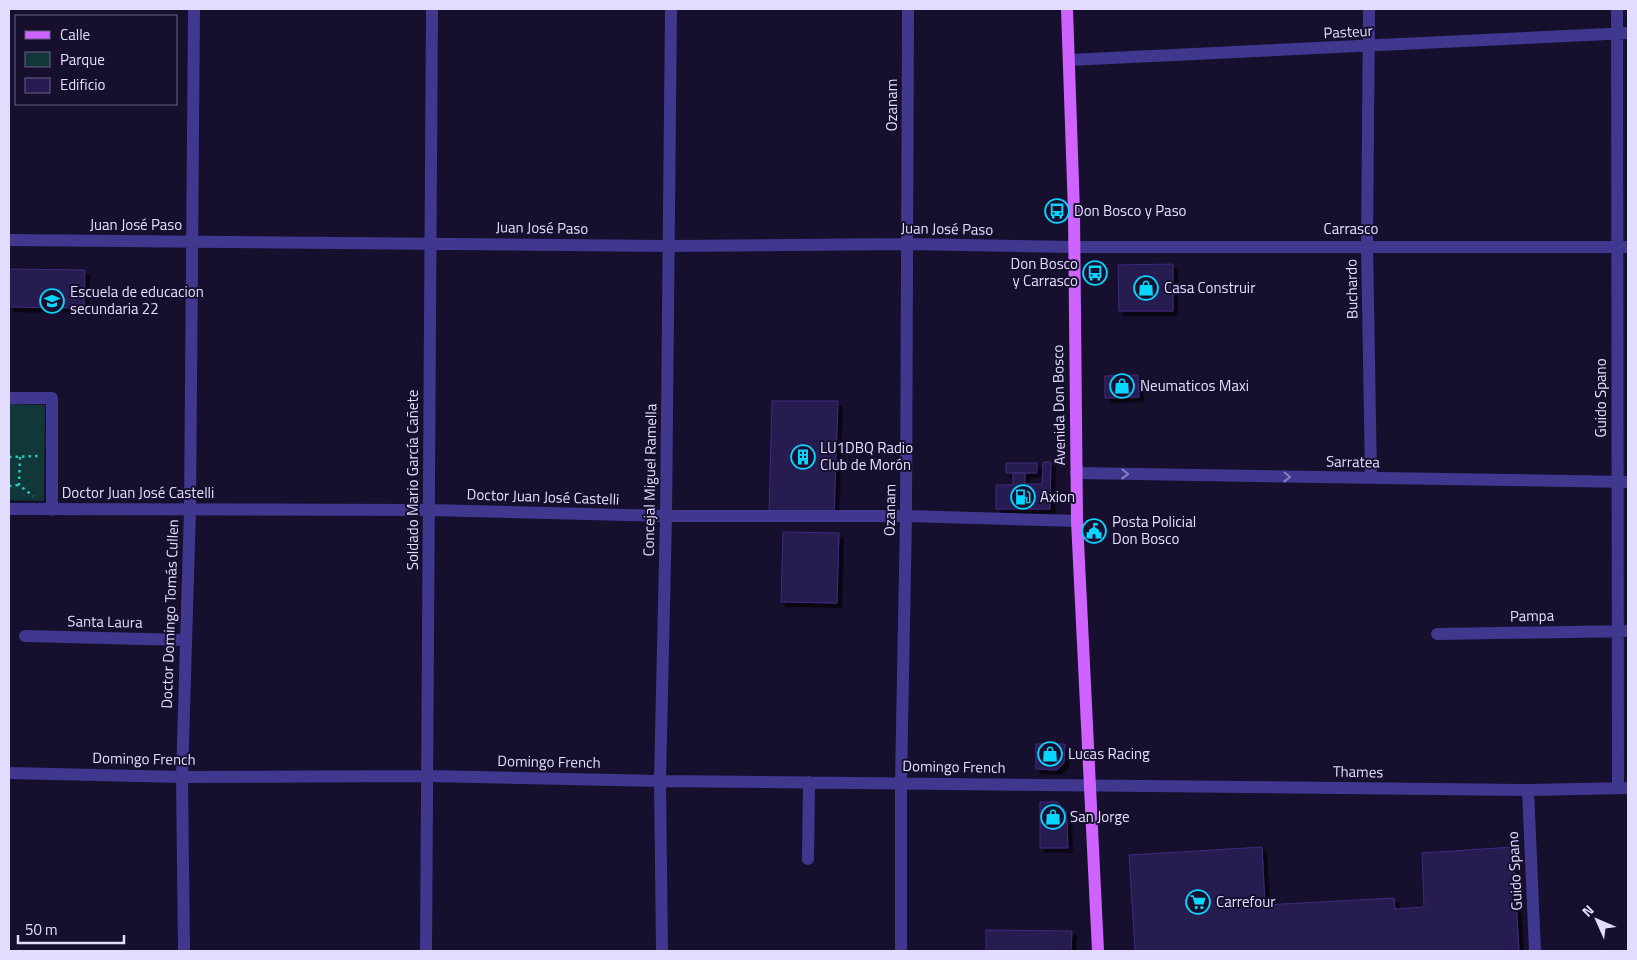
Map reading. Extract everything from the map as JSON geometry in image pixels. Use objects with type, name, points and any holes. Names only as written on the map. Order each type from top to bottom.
[{"type":"main road","name":"Avenida Don Bosco","points":[[1067,9],[1074,247],[1077,521],[1088,785],[1098,951]]},
{"type":"street","name":"Doctor Domingo Tomás Cullen","points":[[184,951],[182,777],[184,640],[190,509],[194,9]]},
{"type":"street","name":"Soldado Mario García Cañete","points":[[426,951],[432,9]]},
{"type":"street","name":"Concejal Miguel Ramella","points":[[662,951],[660,781],[666,516],[671,9]]},
{"type":"street","name":"Ozanam","points":[[901,951],[901,782],[906,516],[908,9]]},
{"type":"street","name":"Buchardo","points":[[1369,9],[1367,245],[1371,478]]},
{"type":"street","name":"Guido Spano","points":[[1617,9],[1623,33],[1623,788]]},
{"type":"street","name":"Pasteur","points":[[1069,60],[1369,47],[1623,33]]},
{"type":"street","name":"Juan José Paso","points":[[9,240],[668,246],[908,244],[1074,247]]},
{"type":"street","name":"Carrasco","points":[[1074,247],[1367,245],[1623,247]]},
{"type":"street","points":[[9,398],[52,398],[52,510]]},
{"type":"street","name":"Sarratea","points":[[1076,473],[1623,482]]},
{"type":"street","name":"Doctor Juan José Castelli","points":[[9,509],[429,510],[666,516],[906,516],[1077,521]]},
{"type":"street","name":"Pampa","points":[[1437,634],[1623,631]]},
{"type":"street","name":"Santa Laura","points":[[24,636],[184,640]]},
{"type":"street","name":"Domingo French","points":[[9,773],[182,777],[428,776],[660,781],[1088,785]]},
{"type":"street","points":[[808,782],[808,859]]},
{"type":"street","name":"Thames","points":[[1088,785],[1528,790],[1623,788]]},
{"type":"street","name":"Guido Spano","points":[[1528,790],[1535,951]]},
{"type":"path","points":[[9,456],[52,456]]},
{"type":"path","points":[[19,486],[20,456]]},
{"type":"path","points":[[9,486],[19,486],[52,510]]},
{"type":"green space","points":[[9,404],[45,405],[44,501],[9,500]]},
{"type":"building","name":"Casa Construir","points":[[1173,264],[1173,311],[1119,311],[1118,265]]},
{"type":"building","points":[[9,269],[85,270],[84,308],[9,307]]},
{"type":"building","name":"Neumaticos Maxi","points":[[1138,375],[1139,397],[1105,398],[1105,376]]},
{"type":"building","name":"LU1DBQ Radio Club de Morón","points":[[772,401],[838,401],[834,516],[769,514]]},
{"type":"building","name":"Axion","points":[[1043,462],[1051,462],[1050,509],[996,509],[996,485],[1013,485],[1013,473],[1025,473],[1025,484],[1042,484]]},
{"type":"building","points":[[1006,463],[1037,463],[1037,473],[1006,473]]},
{"type":"building","points":[[783,532],[839,533],[837,603],[781,602]]},
{"type":"building","name":"Lucas Racing","points":[[1036,744],[1065,744],[1064,763],[1057,770],[1036,769]]},
{"type":"building","name":"San Jorge","points":[[1040,802],[1057,802],[1066,811],[1067,822],[1040,823]]},
{"type":"building","points":[[1067,822],[1068,848],[1040,848],[1040,823]]},
{"type":"building","name":"Carrefour","points":[[1262,847],[1265,905],[1394,898],[1395,909],[1424,907],[1422,853],[1513,847],[1519,951],[1135,951],[1129,855]]},
{"type":"building","points":[[986,930],[1072,931],[1071,951],[986,951]]},
{"type":"place","name":"Don Bosco y Paso","points":[[1057,211]]},
{"type":"place","name":"Don Bosco y Carrasco","points":[[1095,273]]},
{"type":"place","name":"Casa Construir","points":[[1146,288]]},
{"type":"place","name":"Escuela de educacion secundaria 22","points":[[52,301]]},
{"type":"place","name":"Neumaticos Maxi","points":[[1122,386]]},
{"type":"place","name":"LU1DBQ Radio Club de Morón","points":[[803,457]]},
{"type":"place","name":"Axion","points":[[1023,497]]},
{"type":"place","name":"Posta Policial Don Bosco","points":[[1094,531]]},
{"type":"place","name":"Lucas Racing","points":[[1050,754]]},
{"type":"place","name":"San Jorge","points":[[1053,817]]},
{"type":"place","name":"Carrefour","points":[[1198,902]]}]
